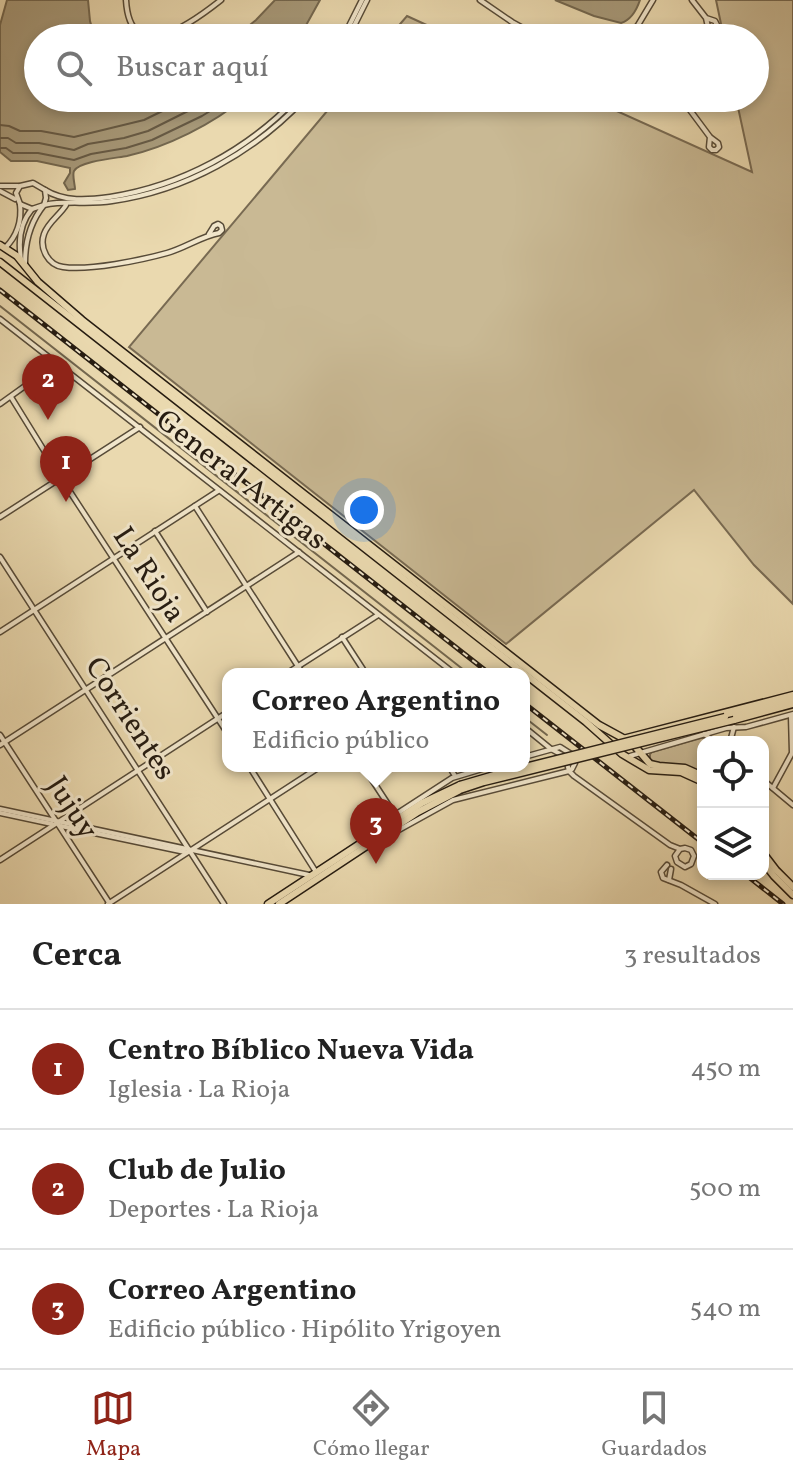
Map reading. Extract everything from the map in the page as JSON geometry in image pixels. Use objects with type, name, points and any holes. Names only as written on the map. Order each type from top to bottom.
[{"type":"main road","points":[[2,249],[23,264],[60,301],[175,394],[526,668]]},
{"type":"main road","points":[[0,262],[517,668]]},
{"type":"main road","points":[[10,270],[23,264]]},
{"type":"main road","points":[[530,671],[599,725],[637,747],[646,762],[685,768],[697,775]]},
{"type":"main road","points":[[530,678],[614,747],[652,772],[681,772],[697,777]]},
{"type":"main road","points":[[614,747],[624,737],[793,699]]},
{"type":"main road","points":[[530,769],[793,699]]},
{"type":"main road","points":[[530,772],[734,724],[793,699]]},
{"type":"main road","points":[[268,904],[460,788],[520,772]]},
{"type":"main road","points":[[460,788],[529,772]]},
{"type":"main road","points":[[279,904],[352,852]]},
{"type":"main road","points":[[769,861],[793,887]]},
{"type":"main road","points":[[769,870],[793,895]]},
{"type":"street","points":[[126,0],[131,24]]},
{"type":"street","points":[[185,24],[221,0]]},
{"type":"street","points":[[353,24],[364,0]]},
{"type":"street","points":[[480,0],[516,24]]},
{"type":"street","points":[[639,24],[653,0]]},
{"type":"street","points":[[692,0],[708,24]]},
{"type":"street","points":[[706,18],[717,24]]},
{"type":"street","points":[[264,133],[284,112]]},
{"type":"street","points":[[23,264],[19,250],[20,232],[32,209],[68,201],[138,194],[204,170],[264,133],[291,112]]},
{"type":"street","points":[[691,112],[710,137]]},
{"type":"street","points":[[3,189],[33,183],[68,201]]},
{"type":"street","points":[[2,249],[13,240],[19,226],[16,193],[20,186]]},
{"type":"street","points":[[3,189],[32,209]]},
{"type":"street","points":[[23,264],[30,229],[44,205],[45,190]]},
{"type":"street","points":[[68,201],[43,239],[47,257],[62,267],[140,259],[186,247],[209,234]]},
{"type":"street","name":"General Artigas","points":[[0,319],[447,668]]},
{"type":"street","points":[[0,404],[57,363]]},
{"type":"street","name":"La Rioja","points":[[11,397],[222,725]]},
{"type":"street","points":[[0,517],[140,427]]},
{"type":"street","points":[[0,632],[218,491]]},
{"type":"street","points":[[195,506],[298,666]]},
{"type":"street","points":[[155,531],[207,612]]},
{"type":"street","points":[[2,744],[299,552]]},
{"type":"street","name":"Corrientes","points":[[0,557],[224,904]]},
{"type":"street","points":[[295,668],[379,614]]},
{"type":"street","points":[[342,637],[362,668]]},
{"type":"street","points":[[627,757],[734,724],[746,727],[792,714],[792,756],[773,788]]},
{"type":"street","points":[[0,860],[222,716]]},
{"type":"street","points":[[731,736],[734,724]]},
{"type":"street","points":[[530,732],[564,756],[574,776],[670,845],[691,850],[693,862],[682,866],[670,845]]},
{"type":"street","name":"Jujuy","points":[[0,735],[2,744],[109,904]]},
{"type":"street","points":[[530,755],[551,749]]},
{"type":"street","points":[[352,852],[453,800],[569,771]]},
{"type":"street","points":[[253,772],[314,874]]},
{"type":"street","points":[[109,904],[312,772]]},
{"type":"street","points":[[367,772],[395,815]]},
{"type":"street","points":[[453,772],[455,776]]},
{"type":"street","points":[[352,852],[395,815],[455,776],[470,772]]},
{"type":"street","points":[[769,785],[793,805]]},
{"type":"street","points":[[0,811],[189,852],[314,874]]},
{"type":"street","points":[[675,856],[680,849]]},
{"type":"street","points":[[669,867],[669,880],[715,904]]},
{"type":"shaded area","points":[[716,0],[793,0],[793,604],[754,565],[694,490],[506,644],[129,347],[326,112],[619,112],[752,172],[739,112],[769,112],[769,24],[721,24]]},
{"type":"shaded area","points":[[407,16],[424,24],[400,24]]},
{"type":"shaded area","points":[[697,739],[697,772],[655,762],[650,759],[652,752]]},
{"type":"water","points":[[7,0],[88,0],[91,24],[24,24],[24,112],[225,112],[173,141],[77,168],[73,173],[75,189],[68,190],[64,183],[70,168],[37,161],[11,161],[0,152],[0,25]]},
{"type":"water","points":[[275,0],[320,0],[307,24],[251,24]]},
{"type":"water","points":[[555,0],[640,0],[633,14],[621,23]]},
{"type":"waterway","points":[[0,306],[461,668]]},
{"type":"waterway","points":[[530,722],[547,735]]},
{"type":"railway","points":[[0,290],[482,668]]},
{"type":"railway","points":[[530,708],[697,838]]},
{"type":"railway","points":[[753,880],[783,904]]},
{"type":"place","name":"Club de Julio","points":[[48,420]]},
{"type":"place","name":"Centro Bíblico Nueva Vida","points":[[66,502]]},
{"type":"place","name":"Correo Argentino","points":[[376,864]]}]
